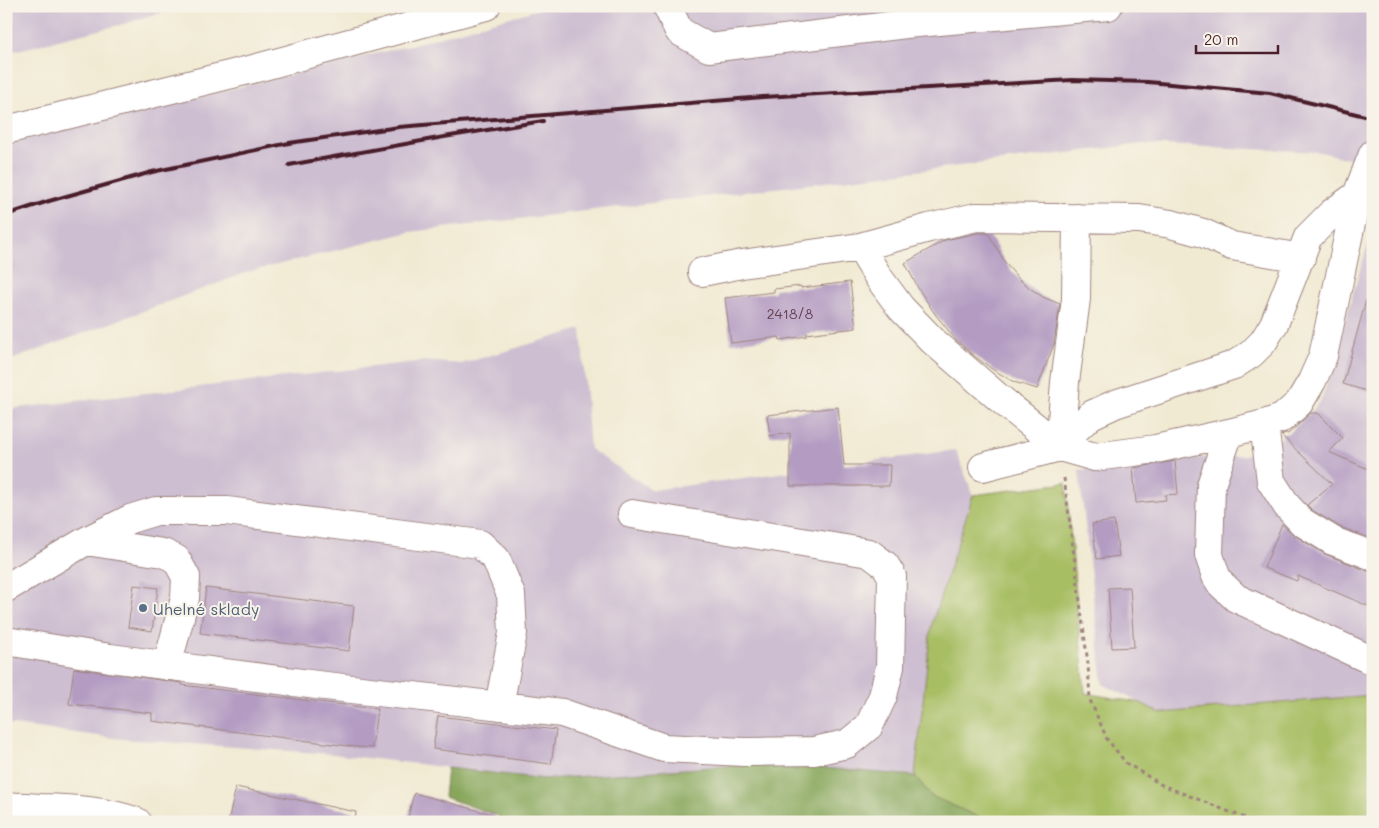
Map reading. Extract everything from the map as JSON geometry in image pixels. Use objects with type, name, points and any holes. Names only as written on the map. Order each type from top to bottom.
[{"type":"street","points":[[6,130],[262,66],[486,6]]},
{"type":"street","points":[[667,6],[679,31],[709,48],[906,24],[1108,6]]},
{"type":"street","points":[[860,247],[879,278],[896,300],[933,341],[1060,447],[1095,457],[1156,450],[1282,418],[1299,402],[1312,381],[1323,356],[1358,195],[1373,154]]},
{"type":"street","points":[[983,467],[1060,447],[1092,415],[1107,407],[1234,365],[1251,354],[1263,342],[1274,324],[1308,237],[1332,213],[1358,195]]},
{"type":"street","points":[[702,272],[742,264],[860,247],[976,217],[1139,219],[1171,224],[1203,233],[1232,246],[1301,258]]},
{"type":"street","points":[[1060,447],[1064,382],[1076,299],[1077,218]]},
{"type":"street","points":[[1264,424],[1271,480],[1287,506],[1302,522],[1333,541],[1373,556]]},
{"type":"street","points":[[1229,433],[1211,486],[1209,555],[1216,576],[1221,584],[1236,598],[1373,660]]},
{"type":"street","points":[[6,588],[130,519],[156,511],[227,510],[480,544],[496,559],[511,595],[513,633],[499,706]]},
{"type":"street","points":[[6,641],[167,666],[562,713],[664,748],[744,752],[814,751],[847,744],[868,726],[883,696],[890,667],[892,576],[885,566],[869,553],[632,514]]},
{"type":"street","points":[[86,542],[163,552],[176,559],[186,577],[185,598],[167,666]]},
{"type":"street","points":[[6,808],[15,806],[67,809],[125,818],[137,822]]},
{"type":"path","points":[[1060,447],[1088,664],[1090,700],[1107,738],[1126,763],[1162,785],[1255,822]]},
{"type":"shaded area","points":[[6,6],[184,6],[123,24],[6,53]]},
{"type":"shaded area","points":[[550,6],[1373,6],[1373,165],[1321,152],[1142,144],[410,232],[248,272],[6,362],[6,144],[407,46]]},
{"type":"shaded area","points":[[1373,226],[1373,695],[1160,713],[1103,684],[1079,470],[1245,455],[1284,437],[1315,408],[1323,396]]},
{"type":"shaded area","points":[[581,329],[590,449],[652,490],[956,450],[973,495],[931,627],[910,822],[332,754],[122,739],[6,724],[6,412],[17,408],[424,361],[461,364]]},
{"type":"green space","points":[[1066,483],[1085,693],[1141,703],[1160,713],[1373,695],[1373,822],[990,822],[931,796],[915,776],[931,627],[973,495]]},
{"type":"green space","points":[[767,763],[915,776],[931,796],[990,822],[497,822],[499,816],[444,797],[447,768],[546,779]]},
{"type":"building","points":[[978,233],[988,233],[1006,264],[1018,278],[1043,297],[1060,304],[1054,344],[1037,389],[1014,382],[992,369],[956,340],[935,314],[905,263],[945,240]]},
{"type":"building","points":[[850,282],[856,328],[806,334],[807,336],[780,340],[779,337],[731,343],[725,298],[774,292],[774,289]]},
{"type":"building","points":[[1366,300],[1373,301],[1373,393],[1343,384]]},
{"type":"building","points":[[838,407],[844,465],[890,465],[889,486],[790,486],[790,433],[770,436],[767,415]]},
{"type":"building","points":[[1311,413],[1318,413],[1343,438],[1329,452],[1373,471],[1373,539],[1340,527],[1307,505],[1332,484],[1281,435],[1288,434]]},
{"type":"building","points":[[1175,461],[1178,494],[1165,495],[1166,500],[1136,503],[1133,468]]},
{"type":"building","points":[[1114,521],[1119,556],[1097,559],[1092,524]]},
{"type":"building","points":[[1282,524],[1294,535],[1325,554],[1368,571],[1373,571],[1373,608],[1298,576],[1297,581],[1264,568]]},
{"type":"building","points":[[134,585],[158,588],[152,631],[128,627]]},
{"type":"building","points":[[1130,587],[1134,647],[1112,648],[1108,588]]},
{"type":"building","points":[[206,588],[354,606],[349,651],[200,633]]},
{"type":"building","points":[[74,668],[182,683],[182,685],[377,709],[372,748],[152,721],[152,713],[69,704]]},
{"type":"building","points":[[438,716],[556,730],[551,764],[433,749]]},
{"type":"building","points":[[236,787],[356,812],[355,822],[228,822]]},
{"type":"building","points":[[414,793],[495,815],[494,822],[407,822]]},
{"type":"railway","points":[[6,215],[152,172],[289,143],[399,127],[763,97],[1072,80],[1148,82],[1270,93],[1373,118]]},
{"type":"railway","points":[[289,165],[543,121]]},
{"type":"place","name":"Uhelné sklady","points":[[143,608]]}]
